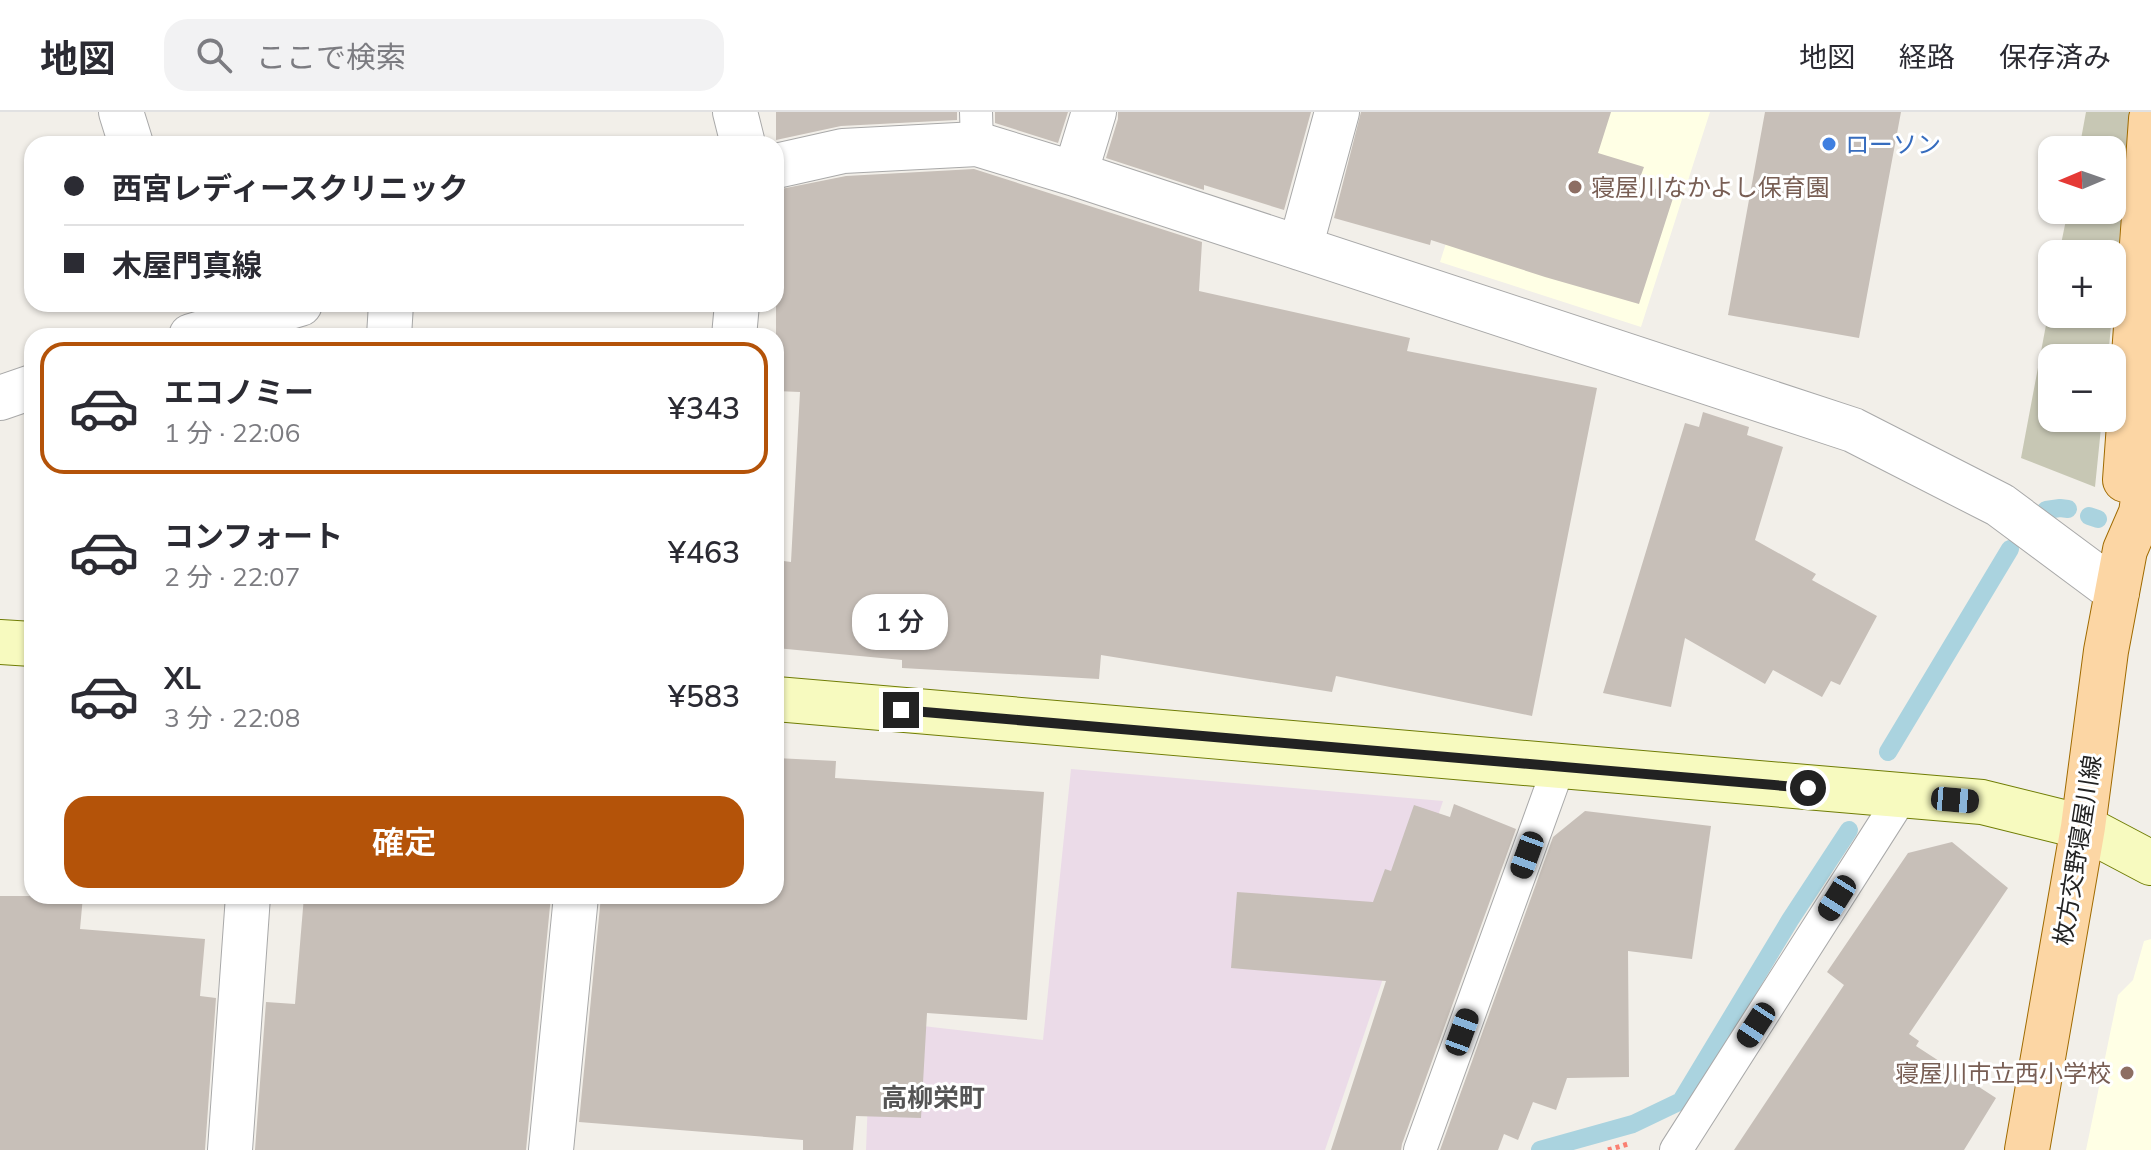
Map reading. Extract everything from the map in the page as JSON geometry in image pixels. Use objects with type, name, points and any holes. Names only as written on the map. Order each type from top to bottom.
[{"type":"main road","name":"枚方交野寝屋川線","points":[[2131,566],[2123,505],[2151,119]]},
{"type":"main road","name":"枚方交野寝屋川線","points":[[2027,1150],[2083,827],[2106,651],[2131,566],[2151,444]]},
{"type":"main road","points":[[0,642],[24,644]]},
{"type":"main road","points":[[784,700],[1982,802],[2083,827],[2151,863]]},
{"type":"street","points":[[121,112],[128,136]]},
{"type":"street","points":[[735,112],[741,136]]},
{"type":"street","points":[[1075,174],[1094,112]]},
{"type":"street","points":[[1300,248],[1337,112]]},
{"type":"street","points":[[784,164],[976,128],[1075,174],[1853,430],[2000,505],[2131,566]]},
{"type":"street","points":[[217,328],[272,312]]},
{"type":"street","points":[[0,398],[24,390]]},
{"type":"street","points":[[230,1150],[247,904]]},
{"type":"street","points":[[551,1150],[575,904]]},
{"type":"lane","points":[[1420,1150],[1559,766]]},
{"type":"lane","points":[[1676,1150],[1902,796]]},
{"type":"shaded area","name":"寝屋川なかよし保育園","points":[[1488,112],[1710,112],[1641,327],[1440,262]]},
{"type":"shaded area","points":[[2086,112],[2131,112],[2126,165],[2126,136],[2082,136]]},
{"type":"shaded area","points":[[2065,224],[2121,224],[2119,240],[2062,240]]},
{"type":"shaded area","points":[[2045,328],[2111,328],[2109,344],[2042,344]]},
{"type":"shaded area","points":[[2038,368],[2038,432],[2101,432],[2095,487],[2021,458]]},
{"type":"shaded area","points":[[1071,769],[1443,801],[1325,1150],[866,1150],[871,1020],[1043,1040]]},
{"type":"shaded area","name":"寝屋川市立西小学校","points":[[2151,939],[2151,1150],[2086,1150],[2118,995],[2133,980],[2144,941]]},
{"type":"building","points":[[776,112],[957,112],[957,120],[841,126],[784,138],[776,136]]},
{"type":"building","points":[[995,112],[1068,112],[1058,143],[995,123]]},
{"type":"building","points":[[1118,112],[1311,112],[1284,210],[1204,185],[1204,190],[1106,158]]},
{"type":"building","name":"寝屋川なかよし保育園","points":[[1361,112],[1611,112],[1598,153],[1644,167],[1638,183],[1674,195],[1639,304],[1431,240],[1430,245],[1334,218]]},
{"type":"building","points":[[1765,112],[1901,112],[1859,338],[1728,315]]},
{"type":"building","points":[[974,169],[1202,242],[1199,291],[1410,338],[1407,351],[1597,388],[1532,716],[1336,676],[1332,692],[1101,655],[1099,679],[902,668],[902,660],[784,649],[784,561],[791,562],[800,392],[784,391],[784,328],[776,328],[776,312],[784,312],[784,188],[846,176]]},
{"type":"building","points":[[1703,412],[1749,427],[1747,435],[1783,447],[1755,540],[1816,574],[1812,580],[1877,616],[1840,685],[1831,681],[1822,697],[1773,670],[1765,684],[1685,638],[1671,707],[1603,693],[1685,423],[1699,427]]},
{"type":"building","points":[[784,758],[836,761],[835,778],[1044,792],[1027,1020],[927,1013],[921,1118],[856,1116],[853,1150],[803,1150],[803,1140],[579,1122],[600,904],[784,904]]},
{"type":"building","points":[[1454,804],[1516,829],[1401,1150],[1331,1150],[1386,981],[1231,968],[1237,892],[1373,902],[1385,869],[1391,871],[1414,805],[1450,817]]},
{"type":"building","points":[[1585,811],[1711,826],[1692,959],[1628,951],[1629,1077],[1567,1078],[1556,1110],[1533,1102],[1518,1140],[1504,1134],[1498,1150],[1440,1150],[1553,837]]},
{"type":"building","points":[[1952,842],[2008,888],[1909,1034],[1919,1041],[1916,1046],[1996,1098],[1964,1150],[1734,1150],[1844,985],[1827,972],[1908,853]]},
{"type":"building","points":[[0,896],[24,896],[24,904],[82,904],[80,929],[205,939],[200,996],[216,998],[205,1150],[0,1150]]},
{"type":"building","points":[[303,904],[550,904],[526,1150],[255,1150],[266,1002],[295,1004]]},
{"type":"waterway","points":[[2046,510],[2068,509]]},
{"type":"waterway","points":[[2089,516],[2098,519]]},
{"type":"waterway","points":[[1888,752],[2010,549]]},
{"type":"waterway","points":[[1540,1150],[1633,1124],[1681,1101],[1790,920],[1849,830]]},
{"type":"place","name":"ローソン","points":[[1829,144]]},
{"type":"place","name":"寝屋川なかよし保育園","points":[[1575,187]]},
{"type":"place","name":"寝屋川市立西小学校","points":[[2127,1073]]},
{"type":"district","name":"高柳栄町","points":[[933,1097]]},
{"type":"route","points":[[901,710],[1808,788]]}]
